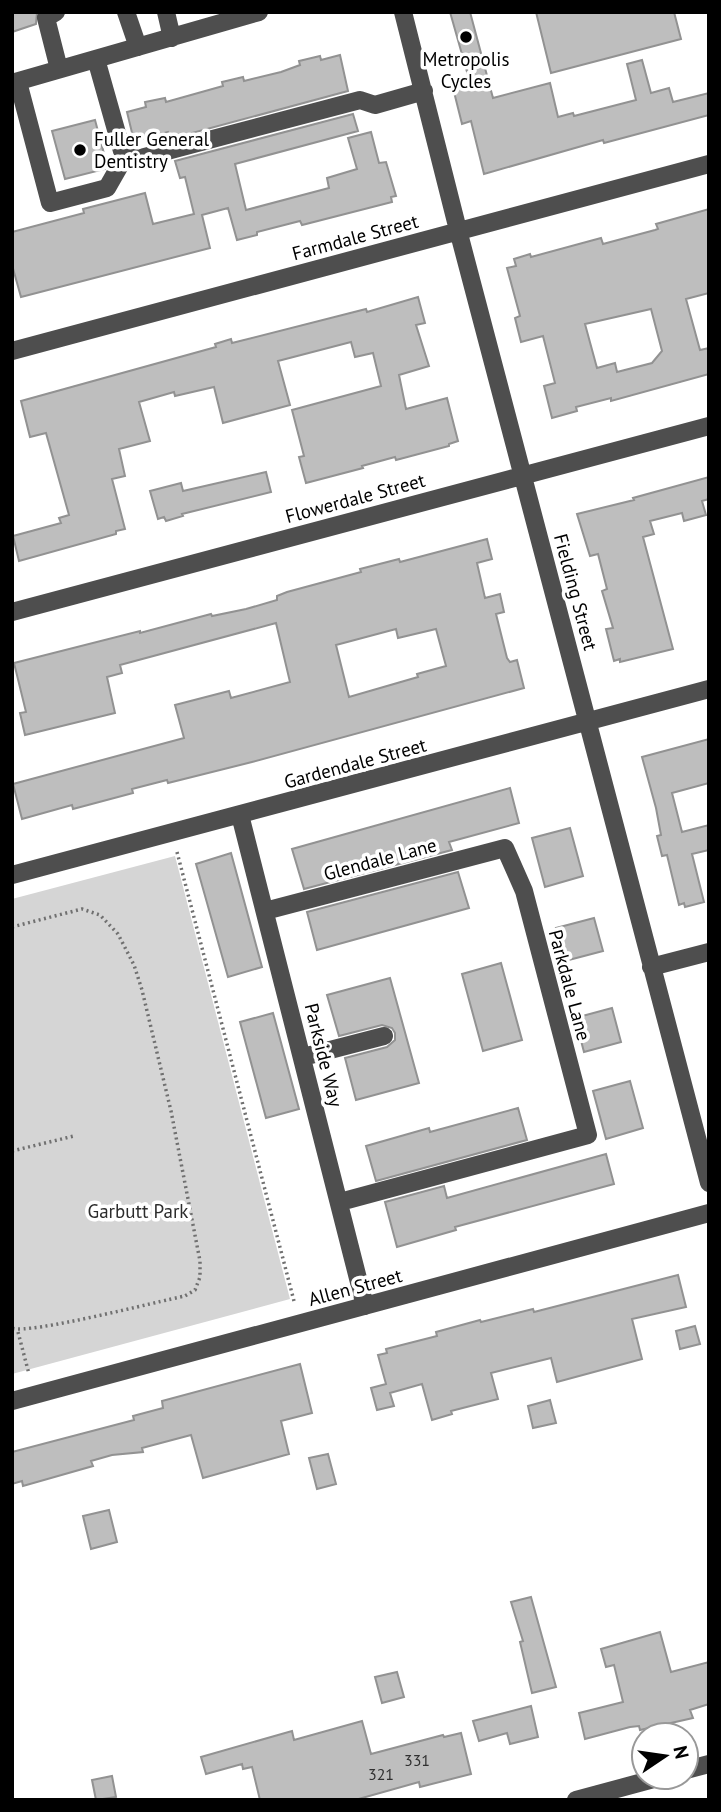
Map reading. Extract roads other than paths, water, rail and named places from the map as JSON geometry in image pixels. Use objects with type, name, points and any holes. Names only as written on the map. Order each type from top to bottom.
[{"type":"street","points":[[56,12],[46,18],[60,69]]},
{"type":"street","points":[[126,12],[138,47]]},
{"type":"street","points":[[166,12],[172,38]]},
{"type":"street","points":[[127,153],[107,188],[50,203],[15,83],[259,12]]},
{"type":"street","name":"Fielding Street","points":[[403,12],[522,476],[709,1183]]},
{"type":"street","points":[[96,59],[122,151],[137,159],[360,100],[375,105],[424,91]]},
{"type":"street","name":"Farmdale Street","points":[[12,351],[709,164]]},
{"type":"street","name":"Flowerdale Street","points":[[12,612],[709,426]]},
{"type":"street","name":"Gardendale Street","points":[[12,875],[709,689]]},
{"type":"street","name":"Parkside Way","points":[[240,815],[365,1306]]},
{"type":"street","name":"Glendale Lane","points":[[265,911],[505,848]]},
{"type":"street","name":"Parkdale Lane","points":[[340,1202],[588,1135],[524,891],[505,848]]},
{"type":"street","points":[[651,967],[709,952]]},
{"type":"street","points":[[303,1057],[384,1036]]},
{"type":"street","name":"Allen Street","points":[[12,1401],[709,1213]]},
{"type":"street","points":[[576,1800],[630,1785]]},
{"type":"place","name":"Metropolis Cycles","points":[[466,37]]},
{"type":"place","name":"Fuller General Dentistry","points":[[80,150]]},
{"type":"park label","name":"Garbutt Park","points":[[138,1211]]}]
